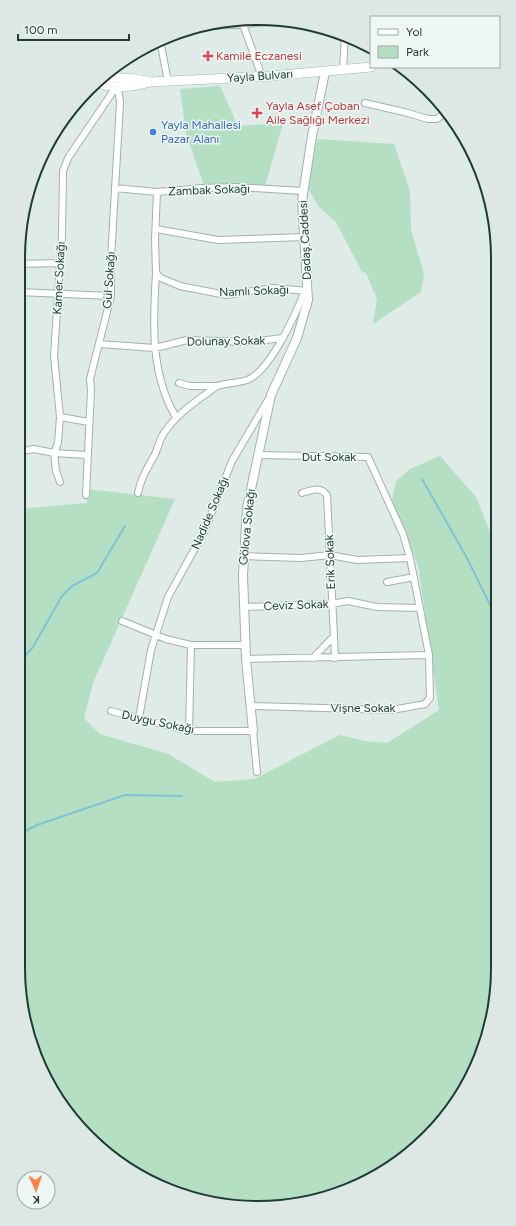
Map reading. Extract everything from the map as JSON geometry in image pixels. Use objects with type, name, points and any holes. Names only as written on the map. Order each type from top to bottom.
[{"type":"main road","name":"Yayla Bulvarı","points":[[102,85],[116,87],[136,86],[150,82],[262,77],[370,67]]},
{"type":"main road","name":"Yayla Bulvarı","points":[[111,77],[137,78],[150,82]]},
{"type":"street","points":[[243,25],[262,77]]},
{"type":"street","points":[[343,70],[345,42]]},
{"type":"street","points":[[161,46],[168,82]]},
{"type":"street","name":"Dadaş Caddesi","points":[[217,386],[246,380],[264,366],[283,338],[307,291],[302,201],[325,72]]},
{"type":"street","name":"Gül Sokağı","points":[[86,495],[90,379],[111,296],[111,259],[120,103],[119,94],[116,87]]},
{"type":"street","name":"Kamer Sokağı","points":[[60,482],[56,471],[54,453],[58,443],[60,417],[54,356],[60,263],[63,171],[68,158],[116,87]]},
{"type":"street","points":[[365,103],[428,119],[441,117],[442,115]]},
{"type":"street","name":"Zambak Sokağı","points":[[115,188],[157,192],[202,188],[303,191]]},
{"type":"street","points":[[157,192],[154,308],[155,348],[162,387],[167,402],[176,417]]},
{"type":"street","points":[[156,229],[218,240],[305,237]]},
{"type":"street","points":[[25,264],[60,263]]},
{"type":"street","name":"Namlı Sokağı","points":[[156,273],[161,278],[180,286],[226,295],[273,288],[307,291]]},
{"type":"street","name":"Gölova Sokağı","points":[[257,772],[245,645],[243,556],[247,508],[271,395],[296,338],[304,314],[307,291]]},
{"type":"street","points":[[25,292],[111,296]]},
{"type":"street","name":"Dolunay Sokak","points":[[99,344],[155,348],[187,340],[250,342],[283,338]]},
{"type":"street","points":[[179,383],[190,386],[217,386]]},
{"type":"street","points":[[138,493],[141,478],[155,455],[162,435],[176,417],[217,386]]},
{"type":"street","name":"Nadide Sokağı","points":[[139,718],[154,634],[168,597],[204,532],[232,461],[271,395]]},
{"type":"street","points":[[60,417],[89,422]]},
{"type":"street","points":[[25,451],[34,449],[54,453],[87,455]]},
{"type":"street","name":"Dut Sokak","points":[[258,455],[368,457],[403,534],[410,558]]},
{"type":"street","name":"Erik Sokak","points":[[302,493],[317,489],[323,490],[327,495],[335,658]]},
{"type":"street","points":[[243,556],[301,558],[330,555],[357,560],[410,558],[429,655],[246,659]]},
{"type":"street","points":[[387,582],[414,577]]},
{"type":"street","name":"Ceviz Sokak","points":[[244,606],[332,604],[348,601],[377,607],[420,608]]},
{"type":"street","points":[[122,621],[166,639],[191,645],[245,645]]},
{"type":"street","points":[[313,658],[334,636]]},
{"type":"street","points":[[189,731],[191,645]]},
{"type":"street","name":"Vişne Sokak","points":[[250,706],[392,710],[416,707],[425,704],[430,698],[429,655]]},
{"type":"street","name":"Duygu Sokağı","points":[[111,711],[189,731],[253,731]]},
{"type":"green space","points":[[220,86],[238,126],[283,123],[265,186],[204,186],[186,133],[180,89]]},
{"type":"green space","points":[[317,139],[394,144],[410,191],[411,230],[424,274],[421,292],[373,324],[377,299],[366,273],[362,272],[336,222],[319,207],[308,188]]},
{"type":"green space","points":[[440,456],[476,497],[491,534],[491,983],[487,1013],[479,1043],[460,1084],[443,1110],[433,1122],[400,1153],[361,1177],[333,1189],[303,1197],[273,1201],[243,1201],[213,1197],[183,1189],[141,1170],[129,1162],[104,1143],[83,1122],[64,1097],[49,1071],[37,1043],[29,1013],[25,983],[25,508],[87,503],[87,489],[175,499],[93,683],[84,718],[100,734],[168,754],[215,782],[254,779],[340,735],[364,741],[387,743],[439,710],[418,565],[391,505],[396,481],[410,469]]},
{"type":"waterway","points":[[422,479],[467,558],[491,607]]},
{"type":"waterway","points":[[25,656],[33,647],[62,596],[72,586],[97,573],[125,526]]},
{"type":"waterway","points":[[25,831],[37,825],[125,795],[182,796]]},
{"type":"place","name":"Kamile Eczanesi","points":[[208,56]]},
{"type":"place","name":"Yayla Asef Çoban Aile Sağlığı Merkezi","points":[[257,113]]},
{"type":"place","name":"Yayla Mahallesi Pazar Alanı","points":[[153,132]]}]
